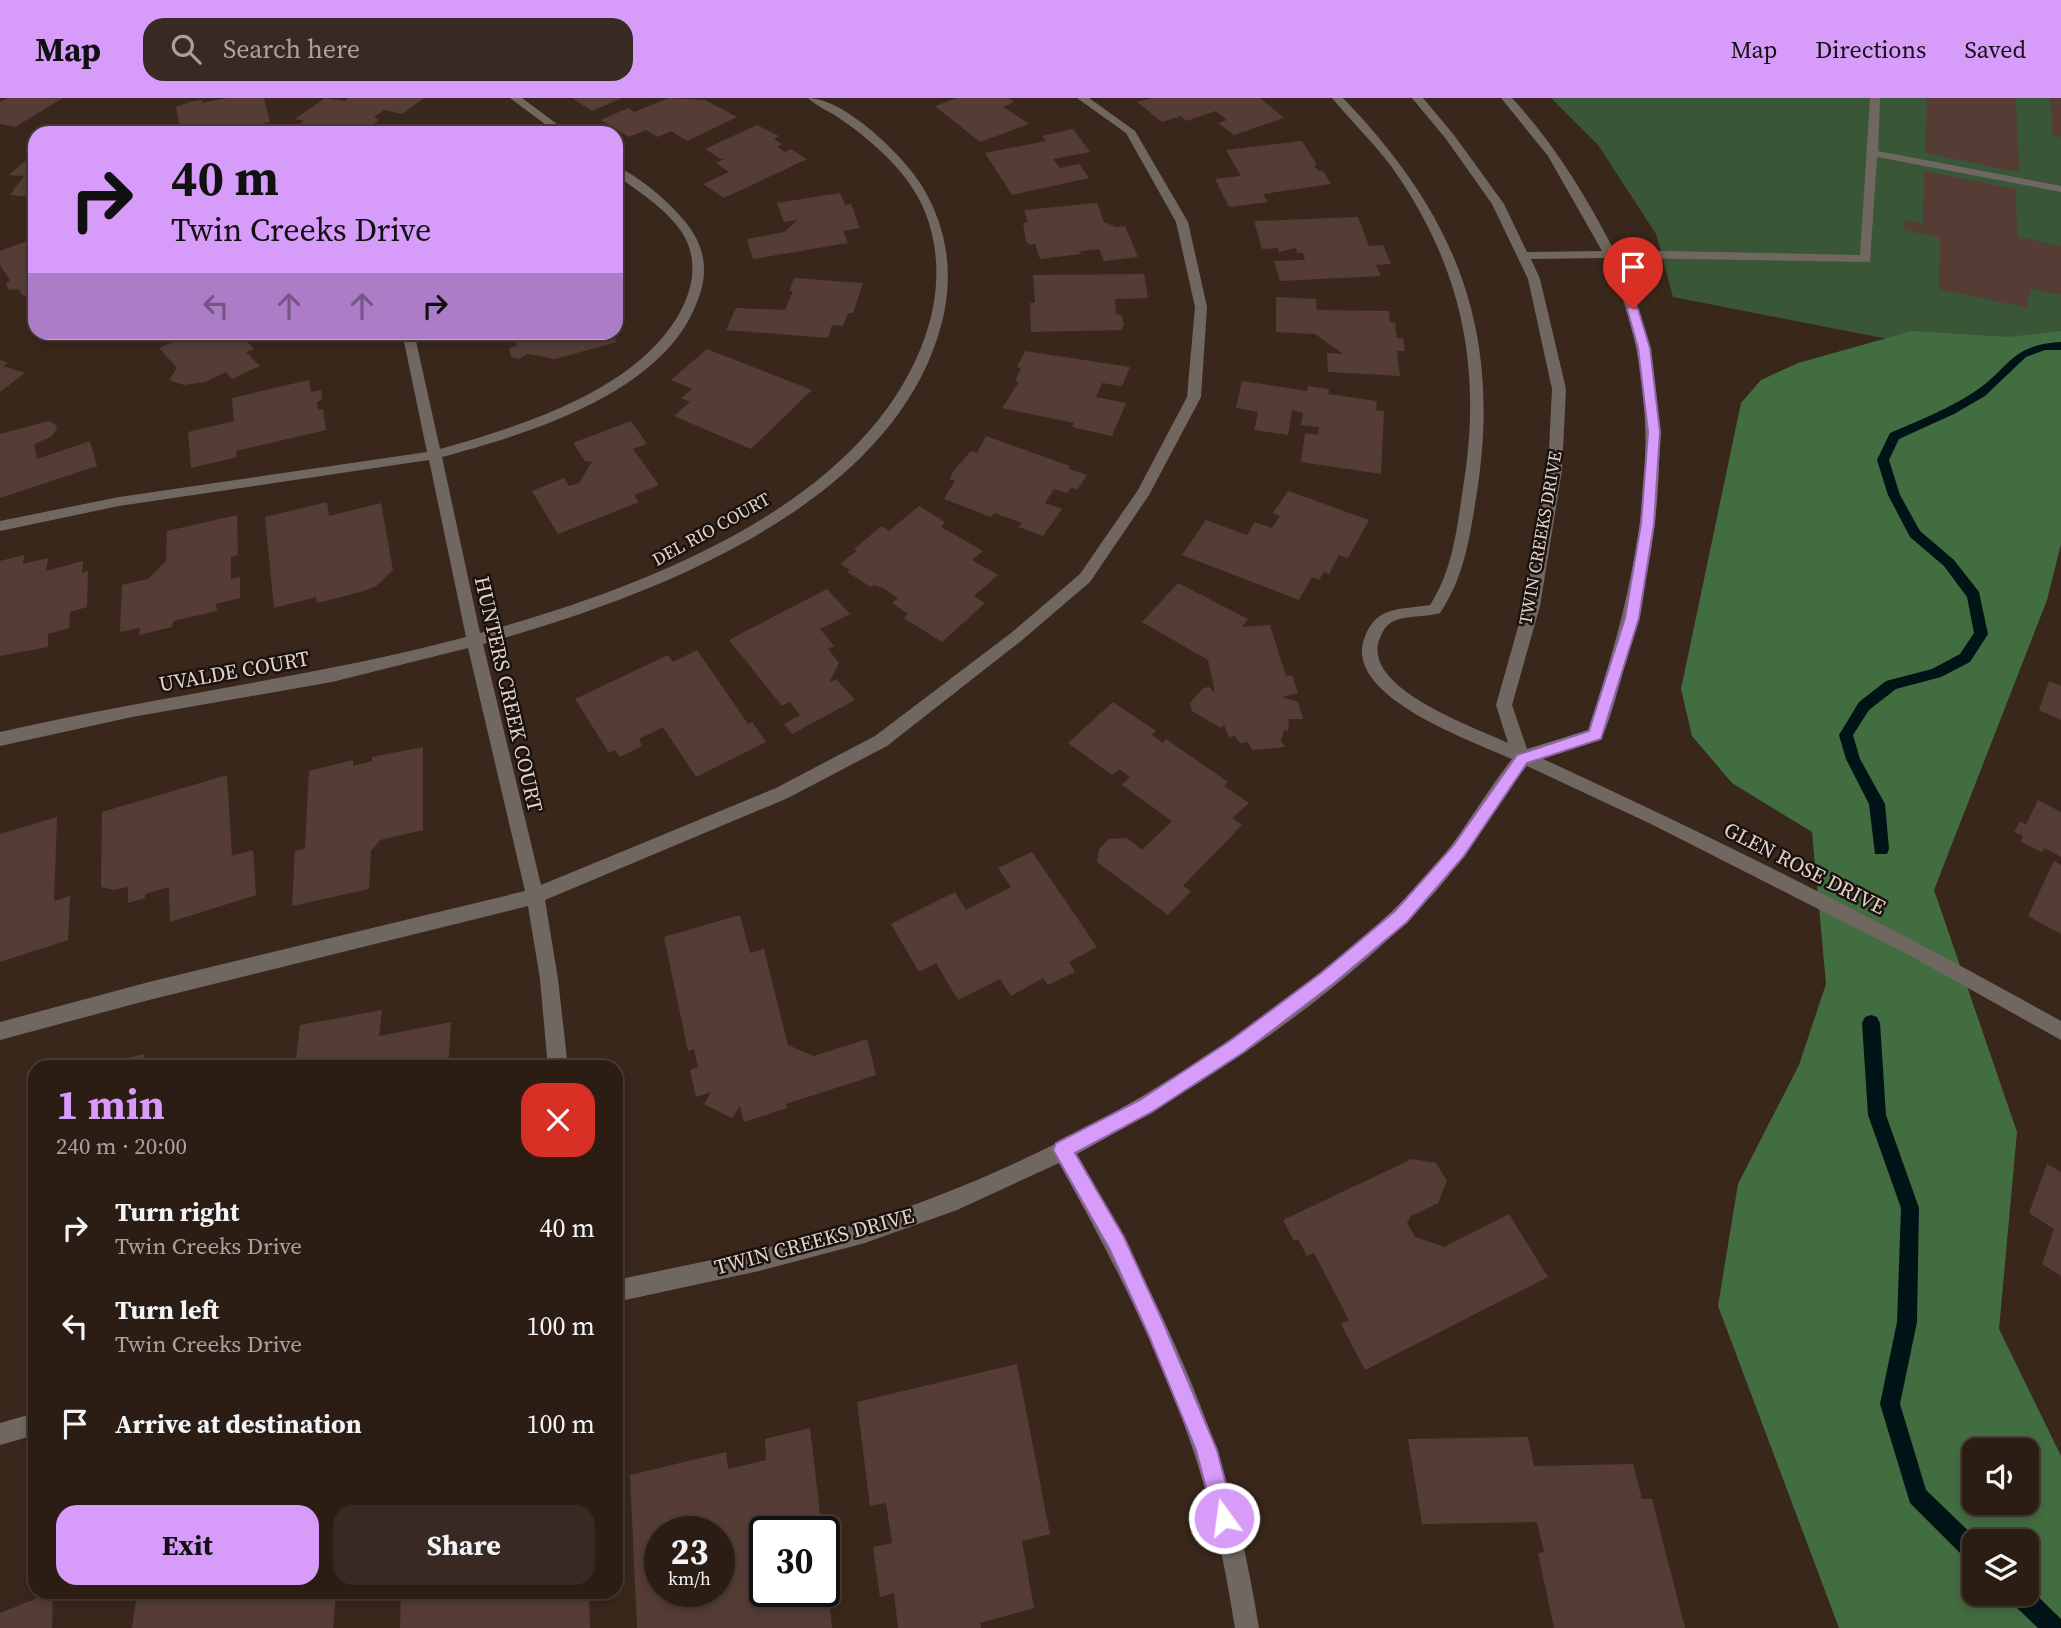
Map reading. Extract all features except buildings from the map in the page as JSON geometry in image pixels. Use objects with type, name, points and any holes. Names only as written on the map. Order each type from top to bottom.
[{"type":"street","points":[[515,98],[554,126]]},
{"type":"street","name":"DEL RIO COURT","points":[[474,640],[608,600],[697,562],[746,536],[831,475],[883,424],[906,392],[926,357],[939,313],[943,266],[942,243],[935,219],[913,179],[893,156],[837,112],[813,98]]},
{"type":"street","points":[[0,1031],[149,991],[535,896],[782,793],[881,741],[1016,637],[1085,578],[1144,492],[1194,397],[1201,307],[1182,222],[1130,131],[1082,98]]},
{"type":"street","name":"GLEN ROSE DRIVE","points":[[1337,98],[1391,159],[1429,214],[1465,304],[1479,407],[1476,452],[1466,518],[1444,598],[1435,609],[1401,614],[1382,621],[1372,637],[1368,657],[1381,679],[1404,699],[1522,759],[1657,820],[1914,949],[2061,1031]]},
{"type":"street","name":"TWIN CREEKS DRIVE","points":[[623,1289],[807,1247],[898,1222],[983,1188],[1146,1106],[1238,1046],[1327,979],[1401,916],[1459,851],[1522,759],[1504,705],[1532,606],[1553,484],[1559,389],[1534,279],[1498,204],[1450,137],[1417,98]]},
{"type":"street","points":[[1506,98],[1545,142],[1575,187],[1611,254],[1633,309],[1644,348],[1654,432],[1648,524],[1632,618],[1595,734],[1522,759]]},
{"type":"street","points":[[1522,256],[1611,254],[1866,259],[1875,98]]},
{"type":"street","points":[[1872,153],[2061,190]]},
{"type":"street","points":[[0,526],[158,495],[434,455],[570,410],[628,379],[673,337],[691,305],[700,275],[696,245],[675,215],[623,175]]},
{"type":"street","name":"HUNTERS CREEK COURT","points":[[410,340],[474,640],[535,896],[549,979],[557,1060]]},
{"type":"street","name":"UVALDE COURT","points":[[0,739],[76,720],[306,681],[474,640]]},
{"type":"street","points":[[1063,1150],[1117,1244],[1207,1450],[1242,1586],[1247,1628]]},
{"type":"street","points":[[0,1434],[28,1426]]},
{"type":"green space","points":[[1551,98],[2061,98],[2061,373],[1673,297],[1656,234],[1598,145]]},
{"type":"green space","points":[[1912,331],[2008,337],[2061,331],[2061,544],[2047,600],[1934,890],[2017,1132],[1999,1329],[2061,1456],[2061,1628],[1839,1628],[1718,1306],[1738,1184],[1799,1065],[1826,984],[1812,832],[1732,783],[1692,736],[1681,689],[1741,403],[1761,380],[1798,363]]},
{"type":"waterway","points":[[1881,849],[1877,804],[1853,759],[1846,735],[1864,706],[1891,685],[1936,673],[1965,658],[1981,634],[1974,596],[1949,563],[1915,534],[1894,495],[1883,460],[1894,436],[1950,411],[1981,393],[2022,355],[2032,350],[2061,346]]},
{"type":"waterway","points":[[1871,1023],[1877,1115],[1910,1208],[1907,1322],[1890,1404],[1917,1496],[1962,1539]]},
{"type":"waterway","points":[[2031,1606],[2054,1628]]},
{"type":"route","points":[[1224,1518],[1207,1450],[1156,1329],[1117,1244],[1063,1150],[1146,1106],[1238,1046],[1327,979],[1401,916],[1459,851],[1522,759],[1595,734],[1620,664],[1632,618],[1648,524],[1654,432],[1644,348],[1633,309]]}]
